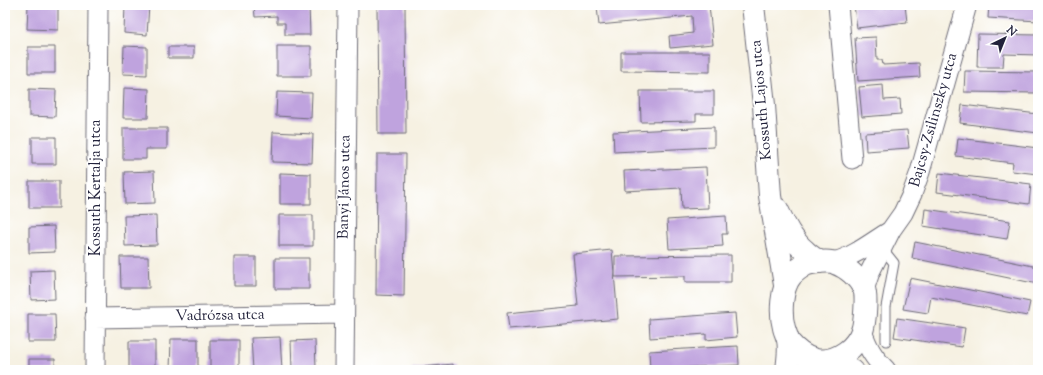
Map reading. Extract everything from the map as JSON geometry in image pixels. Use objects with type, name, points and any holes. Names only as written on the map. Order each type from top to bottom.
[{"type":"street","name":"Kossuth Kertalja utca","points":[[95,370],[98,5]]},
{"type":"street","name":"Banyi János utca","points":[[344,370],[348,5]]},
{"type":"street","name":"Kossuth Lajos utca","points":[[753,5],[764,105],[770,196],[785,286]]},
{"type":"street","points":[[838,5],[852,159]]},
{"type":"street","name":"Bajcsy-Zsilinszky utca","points":[[864,290],[870,272],[891,230],[903,213],[920,172],[967,5]]},
{"type":"street","name":"Kossuth Lajos utca","points":[[770,196],[797,243],[805,251],[827,262],[843,266],[852,273],[864,290]]},
{"type":"street","name":"Bajcsy-Zsilinszky utca","points":[[827,262],[844,259],[862,250],[891,230]]},
{"type":"street","name":"Kossuth Lajos utca","points":[[787,370],[788,341],[783,328],[782,315],[782,299],[785,286],[790,276],[799,268],[808,264],[827,262]]},
{"type":"street","points":[[823,364],[851,349],[862,331],[865,311],[864,290]]},
{"type":"street","name":"Vadrózsa utca","points":[[96,318],[344,314]]},
{"type":"street","points":[[862,331],[866,345],[876,360],[886,370]]},
{"type":"street","points":[[788,341],[804,356],[823,364],[848,366],[854,370]]},
{"type":"lane","points":[[882,248],[894,263],[886,307],[886,341]]},
{"type":"building","points":[[28,5],[58,5],[58,30],[27,29]]},
{"type":"building","points":[[125,5],[149,5],[147,35],[124,33]]},
{"type":"building","points":[[254,5],[309,5],[310,35],[285,35],[285,23],[277,23],[277,16],[255,17]]},
{"type":"building","points":[[377,5],[405,5],[406,134],[378,134]]},
{"type":"building","points":[[619,5],[709,5],[713,44],[670,48],[669,36],[693,33],[692,16],[599,25],[597,7]]},
{"type":"building","points":[[854,5],[884,5],[884,8],[905,5],[907,22],[857,28]]},
{"type":"building","points":[[989,5],[1038,5],[1038,21],[988,18]]},
{"type":"building","points":[[978,34],[1038,35],[1038,55],[1004,54],[1003,67],[977,67]]},
{"type":"building","points":[[876,37],[877,60],[882,60],[883,65],[919,63],[920,77],[858,81],[855,38]]},
{"type":"building","points":[[124,46],[147,47],[147,75],[123,74]]},
{"type":"building","points":[[277,46],[311,46],[311,76],[277,76]]},
{"type":"building","points":[[28,47],[55,47],[55,73],[28,73]]},
{"type":"building","points":[[168,47],[194,47],[194,58],[168,58]]},
{"type":"building","points":[[621,52],[710,52],[710,72],[621,71]]},
{"type":"building","points":[[965,71],[1038,72],[1038,93],[964,92]]},
{"type":"building","points":[[883,85],[884,100],[900,99],[901,114],[862,117],[859,87]]},
{"type":"building","points":[[124,88],[149,89],[148,118],[123,118]]},
{"type":"building","points":[[29,89],[56,90],[55,117],[29,116]]},
{"type":"building","points":[[640,91],[714,91],[714,114],[696,114],[696,121],[641,122]]},
{"type":"building","points":[[277,92],[312,93],[311,118],[276,116]]},
{"type":"building","points":[[962,105],[1038,114],[1038,133],[960,123]]},
{"type":"building","points":[[714,127],[714,147],[614,152],[613,132]]},
{"type":"building","points":[[123,128],[167,128],[167,149],[146,149],[146,159],[123,159]]},
{"type":"building","points":[[907,130],[909,148],[866,151],[865,133]]},
{"type":"building","points":[[273,132],[313,134],[312,163],[272,162]]},
{"type":"building","points":[[32,137],[56,137],[56,164],[32,164]]},
{"type":"building","points":[[958,138],[1038,148],[1038,174],[1012,171],[1013,163],[956,156]]},
{"type":"building","points":[[377,154],[406,154],[404,296],[376,295]]},
{"type":"building","points":[[706,167],[708,208],[682,209],[681,188],[625,191],[624,171]]},
{"type":"building","points":[[154,171],[155,203],[125,204],[124,172]]},
{"type":"building","points":[[280,173],[311,174],[311,204],[280,204]]},
{"type":"building","points":[[939,173],[1031,184],[1029,204],[937,192]]},
{"type":"building","points":[[29,181],[59,181],[59,208],[29,208]]},
{"type":"building","points":[[925,209],[1010,221],[1007,239],[923,226]]},
{"type":"building","points":[[156,215],[157,245],[125,246],[124,216]]},
{"type":"building","points":[[279,215],[313,215],[313,246],[279,246]]},
{"type":"building","points":[[726,216],[727,234],[722,234],[723,246],[669,249],[667,220]]},
{"type":"building","points":[[54,226],[55,252],[29,253],[29,227]]},
{"type":"building","points":[[915,242],[1038,267],[1038,284],[912,258]]},
{"type":"building","points":[[612,250],[618,319],[509,329],[507,313],[578,306],[573,254]]},
{"type":"building","points":[[731,255],[731,282],[685,282],[685,276],[615,277],[615,256]]},
{"type":"building","points":[[120,257],[148,257],[149,288],[121,288]]},
{"type":"building","points":[[234,257],[256,257],[256,286],[234,286]]},
{"type":"building","points":[[275,258],[309,258],[309,289],[275,289]]},
{"type":"building","points":[[54,270],[55,299],[31,300],[30,271]]},
{"type":"building","points":[[910,278],[1030,302],[1027,316],[931,297],[928,313],[903,309]]},
{"type":"building","points":[[735,313],[737,337],[706,340],[706,334],[650,338],[649,319]]},
{"type":"building","points":[[28,314],[55,314],[56,342],[28,342]]},
{"type":"building","points":[[897,318],[965,328],[962,347],[894,337]]},
{"type":"building","points":[[280,337],[282,370],[253,370],[251,338]]},
{"type":"building","points":[[171,339],[198,339],[198,370],[170,370]]},
{"type":"building","points":[[210,340],[239,340],[239,370],[210,370]]},
{"type":"building","points":[[315,340],[316,368],[292,369],[291,341]]},
{"type":"building","points":[[129,341],[155,341],[155,370],[129,370]]},
{"type":"building","points":[[738,346],[739,365],[650,369],[649,351]]},
{"type":"building","points":[[29,359],[55,359],[55,370],[29,370]]},
{"type":"building","points":[[453,364],[453,370],[412,370],[412,368]]}]
